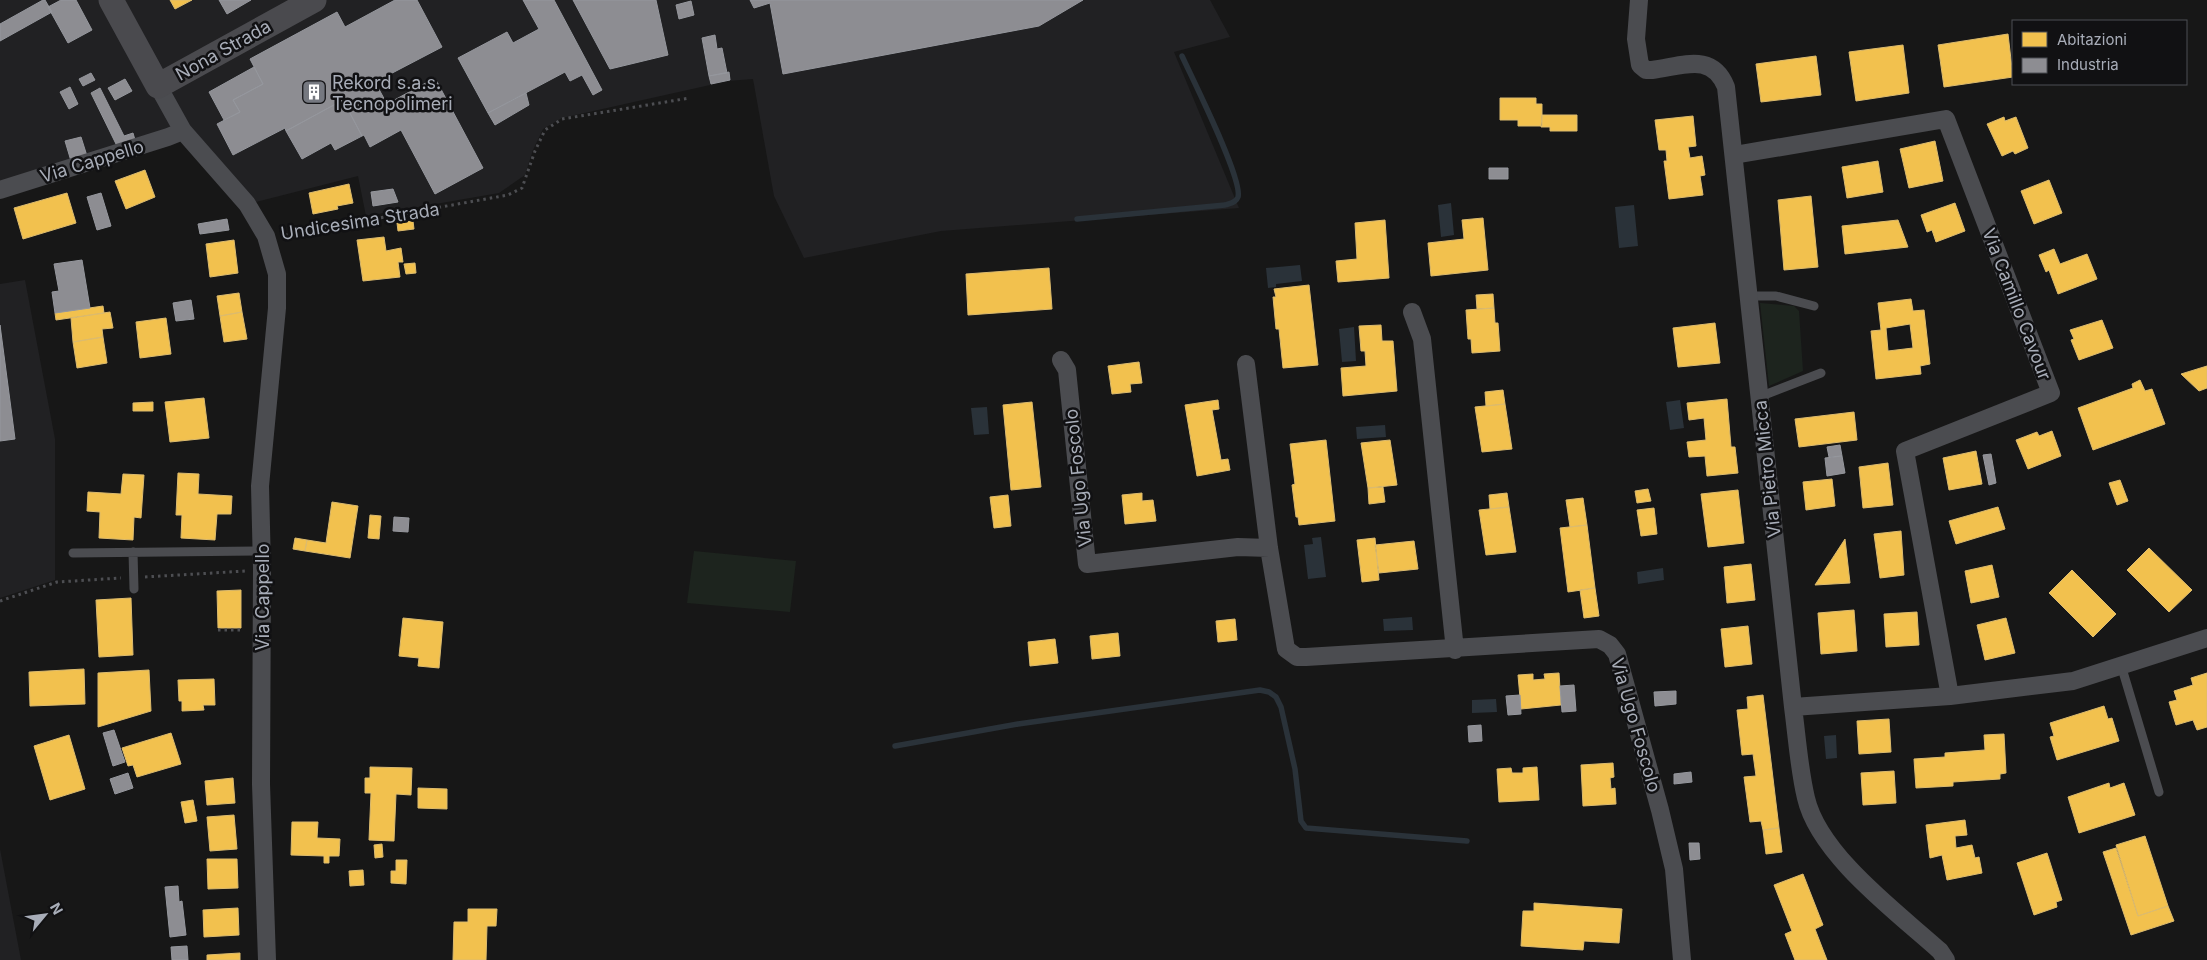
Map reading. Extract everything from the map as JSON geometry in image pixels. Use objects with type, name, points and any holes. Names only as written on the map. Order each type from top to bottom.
[{"type":"street","name":"Undicesima Strada","points":[[111,0],[183,131],[247,204],[266,236]]},
{"type":"street","name":"Nona Strada","points":[[158,86],[314,0]]},
{"type":"street","name":"Via Pietro Micca","points":[[1639,0],[1636,39],[1640,65],[1646,70],[1698,64],[1706,65],[1716,70],[1726,87],[1759,397],[1806,799],[1813,819],[1829,846],[1874,892],[1940,951],[1946,960]]},
{"type":"street","name":"Via Camillo Cavour","points":[[1734,155],[1946,119],[2051,393],[1905,451],[1950,696]]},
{"type":"street","name":"Via Cappello","points":[[0,190],[168,138],[183,131]]},
{"type":"street","name":"Via Cappello","points":[[266,236],[277,274],[277,308],[260,486],[262,551],[261,784],[267,960]]},
{"type":"street","points":[[1412,312],[1422,339],[1455,650]]},
{"type":"street","name":"Via Ugo Foscolo","points":[[1061,360],[1067,370],[1087,564],[1238,547],[1269,548]]},
{"type":"street","name":"Via Ugo Foscolo","points":[[1246,364],[1269,548],[1283,641],[1286,649],[1297,657],[1306,657],[1455,650],[1599,639],[1610,645],[1618,654],[1674,869],[1682,960]]},
{"type":"street","points":[[1794,707],[1950,696],[2073,681],[2207,638]]},
{"type":"lane","points":[[1748,296],[1776,296],[1814,306]]},
{"type":"lane","points":[[1759,397],[1821,373]]},
{"type":"lane","points":[[73,553],[262,551]]},
{"type":"lane","points":[[133,552],[134,589]]},
{"type":"lane","points":[[2121,665],[2159,792]]},
{"type":"path","name":"Undicesima Strada","points":[[266,236],[292,234],[508,196],[522,188],[535,151],[545,130],[562,119],[690,98]]},
{"type":"path","points":[[218,630],[241,630]]},
{"type":"shaded area","points":[[0,0],[1210,0],[1230,37],[1174,52],[1239,208],[941,231],[804,258],[774,196],[753,79],[728,81],[562,118],[543,129],[533,150],[525,175],[499,193],[366,216],[358,176],[244,205],[187,139],[0,193]]},
{"type":"shaded area","points":[[1451,203],[1454,235],[1441,237],[1438,205]]},
{"type":"shaded area","points":[[1634,205],[1638,246],[1619,248],[1615,207]]},
{"type":"shaded area","points":[[1300,265],[1302,281],[1276,284],[1276,287],[1268,288],[1266,268]]},
{"type":"shaded area","points":[[25,280],[55,439],[55,580],[0,598],[0,284]]},
{"type":"shaded area","points":[[1760,303],[1794,306],[1799,311],[1803,371],[1769,386]]},
{"type":"shaded area","points":[[1354,327],[1356,361],[1342,362],[1339,329]]},
{"type":"shaded area","points":[[1680,400],[1684,428],[1670,430],[1666,402]]},
{"type":"shaded area","points":[[987,407],[989,434],[974,435],[971,408]]},
{"type":"shaded area","points":[[1385,425],[1386,437],[1357,439],[1356,427]]},
{"type":"shaded area","points":[[1321,537],[1326,577],[1308,579],[1304,545],[1313,544],[1312,538]]},
{"type":"shaded area","points":[[694,551],[796,561],[790,612],[687,603]]},
{"type":"shaded area","points":[[1663,568],[1664,580],[1638,584],[1637,572]]},
{"type":"shaded area","points":[[1412,617],[1413,630],[1384,631],[1383,619]]},
{"type":"shaded area","points":[[1496,699],[1497,712],[1472,713],[1472,700]]},
{"type":"shaded area","points":[[1836,735],[1837,758],[1826,759],[1824,736]]},
{"type":"shaded area","points":[[0,849],[21,960],[0,960]]},
{"type":"building: Abitazioni","points":[[170,0],[192,0],[175,9]]},
{"type":"building: Abitazioni","points":[[2008,34],[2012,77],[1944,87],[1938,45]]},
{"type":"building: Abitazioni","points":[[1903,45],[1909,93],[1856,101],[1849,52]]},
{"type":"building: Abitazioni","points":[[1816,56],[1821,95],[1761,102],[1756,64]]},
{"type":"building: Abitazioni","points":[[1500,98],[1536,98],[1536,104],[1542,104],[1542,126],[1518,126],[1518,120],[1500,120]]},
{"type":"building: Abitazioni","points":[[1542,115],[1577,115],[1577,131],[1550,131],[1550,127],[1541,127]]},
{"type":"building: Abitazioni","points":[[1693,116],[1696,146],[1688,147],[1690,158],[1702,156],[1705,175],[1700,176],[1703,195],[1669,199],[1664,161],[1667,161],[1666,150],[1659,150],[1655,120]]},
{"type":"building: Abitazioni","points":[[2004,117],[2005,121],[2016,117],[2028,148],[2015,154],[2013,151],[2002,156],[1987,124]]},
{"type":"building: Abitazioni","points":[[1935,141],[1943,181],[1909,188],[1900,149]]},
{"type":"building: Abitazioni","points":[[1878,161],[1883,192],[1847,198],[1842,167]]},
{"type":"building: Abitazioni","points":[[145,170],[155,197],[126,209],[115,181]]},
{"type":"building: Abitazioni","points":[[2049,180],[2062,213],[2034,224],[2021,191]]},
{"type":"building: Abitazioni","points":[[349,184],[353,203],[337,206],[338,209],[313,214],[309,193]]},
{"type":"building: Abitazioni","points":[[67,193],[76,223],[23,239],[14,208]]},
{"type":"building: Abitazioni","points":[[1811,196],[1818,267],[1784,270],[1778,200]]},
{"type":"building: Abitazioni","points":[[1955,203],[1965,231],[1936,242],[1932,230],[1927,232],[1921,215]]},
{"type":"building: Abitazioni","points":[[1483,218],[1488,270],[1431,276],[1428,243],[1464,239],[1462,220]]},
{"type":"building: Abitazioni","points":[[1385,220],[1389,278],[1338,282],[1336,261],[1357,259],[1355,223]]},
{"type":"building: Abitazioni","points":[[1898,220],[1908,247],[1845,254],[1842,226]]},
{"type":"building: Abitazioni","points":[[413,221],[414,229],[398,231],[397,223]]},
{"type":"building: Abitazioni","points":[[384,237],[386,251],[401,248],[403,262],[398,262],[400,277],[363,281],[357,240]]},
{"type":"building: Abitazioni","points":[[234,240],[238,273],[210,277],[206,244]]},
{"type":"building: Abitazioni","points":[[2054,249],[2060,264],[2087,254],[2097,279],[2058,294],[2049,270],[2046,272],[2039,255]]},
{"type":"building: Abitazioni","points":[[415,263],[416,273],[406,274],[404,264]]},
{"type":"building: Abitazioni","points":[[1049,268],[1052,309],[968,315],[966,274]]},
{"type":"building: Abitazioni","points":[[1309,285],[1318,365],[1283,368],[1279,329],[1276,329],[1273,297],[1276,297],[1274,289]]},
{"type":"building: Abitazioni","points":[[239,293],[242,312],[220,316],[217,296]]},
{"type":"building: Abitazioni","points":[[1493,294],[1494,308],[1477,309],[1476,295]]},
{"type":"building: Abitazioni","points":[[1911,299],[1913,311],[1924,310],[1930,364],[1920,366],[1921,374],[1876,379],[1871,331],[1881,330],[1878,303]],"holes":[[[1910,324],[1913,348],[1888,351],[1886,328]]]},
{"type":"building: Abitazioni","points":[[103,306],[104,313],[56,320],[55,313]]},
{"type":"building: Abitazioni","points":[[1494,308],[1495,323],[1498,323],[1500,351],[1472,353],[1471,339],[1468,339],[1466,310]]},
{"type":"building: Abitazioni","points":[[110,312],[113,328],[102,329],[103,337],[73,342],[71,318]]},
{"type":"building: Abitazioni","points":[[242,312],[247,339],[224,342],[220,316]]},
{"type":"building: Abitazioni","points":[[166,318],[171,354],[140,358],[136,322]]},
{"type":"building: Abitazioni","points":[[2102,320],[2113,348],[2079,360],[2071,340],[2074,339],[2070,330]]},
{"type":"building: Abitazioni","points":[[1715,323],[1720,363],[1678,367],[1673,328]]},
{"type":"building: Abitazioni","points":[[1381,325],[1382,341],[1393,341],[1397,391],[1343,396],[1341,368],[1366,366],[1365,351],[1361,351],[1359,326]]},
{"type":"building: Abitazioni","points":[[103,337],[107,363],[77,368],[73,342]]},
{"type":"building: Abitazioni","points":[[1139,362],[1142,383],[1130,384],[1131,392],[1112,394],[1108,366]]},
{"type":"building: Abitazioni","points":[[2207,366],[2207,388],[2199,391],[2181,374]]},
{"type":"building: Abitazioni","points":[[2140,380],[2145,391],[2152,389],[2165,424],[2093,450],[2078,408],[2133,388],[2132,384]]},
{"type":"building: Abitazioni","points":[[1503,390],[1505,404],[1486,406],[1485,392]]},
{"type":"building: Abitazioni","points":[[204,398],[209,438],[170,442],[165,402]]},
{"type":"building: Abitazioni","points":[[1727,399],[1731,447],[1735,447],[1738,473],[1707,476],[1705,456],[1689,457],[1687,442],[1706,440],[1704,418],[1689,420],[1687,403]]},
{"type":"building: Abitazioni","points":[[1218,400],[1219,409],[1212,410],[1221,460],[1228,459],[1230,470],[1197,476],[1185,405]]},
{"type":"building: Abitazioni","points":[[153,402],[153,411],[133,411],[133,403]]},
{"type":"building: Abitazioni","points":[[1032,402],[1041,487],[1011,490],[1003,405]]},
{"type":"building: Abitazioni","points":[[1505,404],[1512,449],[1482,452],[1475,407]]},
{"type":"building: Abitazioni","points":[[1854,412],[1857,440],[1799,447],[1795,419]]},
{"type":"building: Abitazioni","points":[[2052,431],[2061,456],[2028,469],[2016,440],[2037,432],[2039,436]]},
{"type":"building: Abitazioni","points":[[1326,440],[1335,521],[1299,525],[1298,517],[1296,517],[1292,485],[1295,484],[1290,444]]},
{"type":"building: Abitazioni","points":[[1390,440],[1397,485],[1368,488],[1361,443]]},
{"type":"building: Abitazioni","points":[[1976,451],[1982,484],[1949,490],[1943,458]]},
{"type":"building: Abitazioni","points":[[1888,463],[1893,505],[1863,508],[1859,467]]},
{"type":"building: Abitazioni","points":[[178,473],[199,474],[198,494],[232,496],[231,514],[217,514],[215,540],[181,538],[182,515],[176,515]]},
{"type":"building: Abitazioni","points":[[123,474],[144,475],[141,518],[134,517],[133,540],[99,538],[100,512],[87,511],[88,492],[121,494]]},
{"type":"building: Abitazioni","points":[[1832,479],[1835,506],[1806,510],[1803,482]]},
{"type":"building: Abitazioni","points":[[2120,480],[2128,501],[2117,505],[2109,483]]},
{"type":"building: Abitazioni","points":[[1383,487],[1385,502],[1369,504],[1368,488]]},
{"type":"building: Abitazioni","points":[[1648,489],[1651,501],[1637,503],[1635,491]]},
{"type":"building: Abitazioni","points":[[1738,490],[1744,543],[1708,547],[1701,494]]},
{"type":"building: Abitazioni","points":[[1142,493],[1142,501],[1153,500],[1156,521],[1125,524],[1122,495]]},
{"type":"building: Abitazioni","points":[[1507,493],[1509,507],[1490,509],[1489,495]]},
{"type":"building: Abitazioni","points":[[1008,495],[1011,526],[994,528],[990,497]]},
{"type":"building: Abitazioni","points":[[1583,498],[1587,525],[1570,527],[1566,500]]},
{"type":"building: Abitazioni","points":[[332,502],[358,506],[350,558],[305,551],[307,540],[326,543]]},
{"type":"building: Abitazioni","points":[[1509,507],[1516,552],[1486,555],[1479,510]]},
{"type":"building: Abitazioni","points":[[1998,507],[2005,529],[1956,544],[1949,521]]},
{"type":"building: Abitazioni","points":[[1654,508],[1657,534],[1641,536],[1637,510]]},
{"type":"building: Abitazioni","points":[[370,515],[381,516],[379,539],[368,538]]},
{"type":"building: Abitazioni","points":[[1587,525],[1595,588],[1568,592],[1560,528]]},
{"type":"building: Abitazioni","points":[[1901,531],[1904,575],[1880,578],[1874,534]]},
{"type":"building: Abitazioni","points":[[295,538],[307,540],[305,551],[293,549]]},
{"type":"building: Abitazioni","points":[[1375,538],[1379,580],[1362,582],[1357,540]]},
{"type":"building: Abitazioni","points":[[1845,539],[1850,583],[1815,585]]},
{"type":"building: Abitazioni","points":[[1414,541],[1418,569],[1379,573],[1375,545]]},
{"type":"building: Abitazioni","points":[[2149,548],[2192,590],[2169,612],[2127,570]]},
{"type":"building: Abitazioni","points":[[1751,564],[1755,600],[1727,603],[1724,567]]},
{"type":"building: Abitazioni","points":[[1992,565],[1999,597],[1971,603],[1965,571]]},
{"type":"building: Abitazioni","points":[[2072,570],[2116,614],[2093,637],[2049,593]]},
{"type":"building: Abitazioni","points":[[1595,588],[1599,616],[1584,618],[1580,590]]},
{"type":"building: Abitazioni","points":[[241,590],[241,628],[218,628],[217,591]]},
{"type":"building: Abitazioni","points":[[131,598],[133,655],[99,657],[96,600]]},
{"type":"building: Abitazioni","points":[[1854,610],[1857,651],[1821,654],[1818,613]]},
{"type":"building: Abitazioni","points":[[1917,612],[1919,645],[1886,647],[1884,614]]},
{"type":"building: Abitazioni","points":[[403,618],[443,622],[439,668],[418,666],[419,658],[399,656]]},
{"type":"building: Abitazioni","points":[[2006,618],[2015,653],[1985,660],[1977,625]]},
{"type":"building: Abitazioni","points":[[1235,619],[1237,640],[1218,642],[1216,621]]},
{"type":"building: Abitazioni","points":[[1748,626],[1752,664],[1725,667],[1721,629]]},
{"type":"building: Abitazioni","points":[[1118,633],[1120,656],[1092,659],[1090,636]]},
{"type":"building: Abitazioni","points":[[1055,639],[1058,663],[1030,666],[1028,642]]},
{"type":"building: Abitazioni","points":[[84,669],[85,704],[30,706],[29,672]]},
{"type":"building: Abitazioni","points":[[149,670],[151,711],[98,727],[98,673]]},
{"type":"building: Abitazioni","points":[[1559,673],[1561,705],[1521,709],[1518,675],[1533,674],[1533,680],[1545,679],[1544,674]]},
{"type":"building: Abitazioni","points":[[2207,673],[2207,727],[2197,730],[2193,720],[2176,725],[2169,702],[2177,700],[2174,691],[2193,685],[2191,678]]},
{"type":"building: Abitazioni","points":[[214,679],[215,705],[203,705],[204,710],[182,711],[182,701],[179,701],[178,680]]},
{"type":"building: Abitazioni","points":[[1763,695],[1779,828],[1763,830],[1761,821],[1750,822],[1744,777],[1756,776],[1753,754],[1742,755],[1737,710],[1748,709],[1747,697]]},
{"type":"building: Abitazioni","points":[[2104,706],[2108,719],[2112,718],[2119,741],[2057,760],[2050,737],[2054,736],[2050,723]]},
{"type":"building: Abitazioni","points":[[1889,719],[1891,752],[1859,754],[1857,721]]},
{"type":"building: Abitazioni","points":[[171,733],[181,764],[137,777],[133,765],[128,766],[122,748]]},
{"type":"building: Abitazioni","points":[[2004,734],[2006,773],[2000,774],[2000,779],[1953,782],[1953,786],[1916,788],[1914,759],[1945,757],[1945,753],[1985,750],[1984,735]]},
{"type":"building: Abitazioni","points":[[69,735],[85,789],[50,800],[34,746]]},
{"type":"building: Abitazioni","points":[[1613,763],[1614,777],[1610,778],[1611,789],[1615,788],[1616,804],[1583,806],[1581,765]]},
{"type":"building: Abitazioni","points":[[370,767],[412,768],[411,795],[396,794],[394,841],[369,840],[371,793],[365,793],[365,778],[370,778]]},
{"type":"building: Abitazioni","points":[[1537,767],[1539,800],[1499,802],[1497,769],[1511,768],[1512,773],[1523,773],[1523,768]]},
{"type":"building: Abitazioni","points":[[1894,771],[1896,803],[1863,805],[1861,773]]},
{"type":"building: Abitazioni","points":[[233,778],[235,803],[207,805],[205,781]]},
{"type":"building: Abitazioni","points":[[2109,783],[2110,788],[2124,783],[2135,815],[2079,833],[2068,797]]},
{"type":"building: Abitazioni","points":[[418,788],[447,789],[447,809],[418,808]]},
{"type":"building: Abitazioni","points":[[193,800],[197,821],[185,823],[181,802]]},
{"type":"building: Abitazioni","points":[[234,815],[237,849],[210,851],[207,817]]},
{"type":"building: Abitazioni","points":[[1965,820],[1967,835],[1955,836],[1956,848],[1972,845],[1975,858],[1979,857],[1982,873],[1947,880],[1942,855],[1930,858],[1926,825]]},
{"type":"building: Abitazioni","points":[[292,822],[318,822],[317,838],[340,839],[339,856],[329,856],[329,863],[324,863],[324,856],[291,855]]},
{"type":"building: Abitazioni","points":[[1779,828],[1782,852],[1766,854],[1763,830]]},
{"type":"building: Abitazioni","points":[[2145,836],[2168,906],[2138,916],[2116,845]]},
{"type":"building: Abitazioni","points":[[382,844],[383,857],[375,858],[374,845]]},
{"type":"building: Abitazioni","points":[[2116,848],[2138,916],[2168,906],[2174,921],[2131,935],[2103,852]]},
{"type":"building: Abitazioni","points":[[2047,853],[2062,900],[2056,902],[2057,907],[2034,915],[2017,863]]},
{"type":"building: Abitazioni","points":[[207,859],[237,859],[238,888],[208,889]]},
{"type":"building: Abitazioni","points":[[396,860],[407,860],[406,884],[391,883],[391,871],[396,871]]},
{"type":"building: Abitazioni","points":[[363,870],[364,885],[350,886],[349,871]]},
{"type":"building: Abitazioni","points":[[1803,874],[1823,925],[1815,929],[1827,960],[1795,960],[1785,934],[1792,931],[1774,885]]},
{"type":"building: Abitazioni","points":[[1534,903],[1622,909],[1619,943],[1584,941],[1583,950],[1521,946],[1523,911],[1534,911]]},
{"type":"building: Abitazioni","points":[[238,908],[239,935],[204,937],[203,910]]},
{"type":"building: Abitazioni","points":[[468,909],[497,909],[496,926],[487,926],[486,960],[453,960],[454,922],[468,922]]},
{"type":"building: Abitazioni","points":[[240,953],[240,960],[207,960],[207,955]]},
{"type":"building: Industria","points":[[45,0],[52,12],[0,41],[0,24]]},
{"type":"building: Industria","points":[[61,0],[76,0],[92,30],[68,43],[48,7]]},
{"type":"building: Industria","points":[[219,0],[251,0],[227,14]]},
{"type":"building: Industria","name":"Rekord s.a.s. Tecnopolimeri","points":[[395,0],[417,0],[442,47],[375,82],[387,104],[435,78],[483,168],[435,194],[401,130],[370,147],[343,100],[286,131],[285,128],[233,155],[217,124],[240,112],[233,100],[263,84],[250,59],[337,12],[345,27]]},
{"type":"building: Industria","points":[[523,0],[554,0],[602,90],[593,95],[582,75],[570,81],[565,72],[488,113],[458,58],[507,32],[513,43],[539,29]]},
{"type":"building: Industria","points":[[573,0],[656,0],[668,55],[610,69]]},
{"type":"building: Industria","points":[[750,0],[1083,0],[1039,26],[783,74],[770,3],[754,8]]},
{"type":"building: Industria","points":[[691,1],[694,15],[679,19],[676,5]]},
{"type":"building: Industria","points":[[715,35],[717,49],[722,48],[727,73],[709,76],[702,38]]},
{"type":"building: Industria","points":[[254,67],[263,84],[233,100],[240,112],[224,120],[209,92]]},
{"type":"building: Industria","points":[[729,72],[730,80],[711,84],[709,76]]},
{"type":"building: Industria","points":[[91,73],[95,80],[83,86],[79,79]]},
{"type":"building: Industria","points":[[125,79],[132,91],[115,100],[108,88]]},
{"type":"building: Industria","points":[[70,87],[78,104],[69,109],[60,92]]},
{"type":"building: Industria","points":[[100,88],[124,136],[133,133],[135,140],[117,146],[91,93]]},
{"type":"building: Industria","points":[[526,93],[529,105],[495,125],[488,113]]},
{"type":"building: Industria","points":[[343,100],[362,136],[335,150],[331,143],[302,159],[286,131]]},
{"type":"building: Industria","points":[[81,137],[87,156],[71,161],[65,141]]},
{"type":"building: Industria","points":[[1489,168],[1508,168],[1508,179],[1489,179]]},
{"type":"building: Industria","points":[[393,189],[398,202],[373,206],[371,192]]},
{"type":"building: Industria","points":[[101,193],[111,226],[97,230],[87,197]]},
{"type":"building: Industria","points":[[227,219],[229,230],[200,234],[198,224]]},
{"type":"building: Industria","points":[[82,260],[90,308],[55,313],[52,292],[59,291],[54,264]]},
{"type":"building: Industria","points":[[191,300],[194,319],[176,321],[173,303]]},
{"type":"building: Industria","points":[[0,325],[15,439],[0,441]]},
{"type":"building: Industria","points":[[1840,445],[1842,456],[1829,457],[1827,447]]},
{"type":"building: Industria","points":[[1991,454],[1996,483],[1989,485],[1983,455]]},
{"type":"building: Industria","points":[[1842,456],[1845,473],[1827,476],[1825,458]]},
{"type":"building: Industria","points":[[394,517],[409,518],[408,532],[393,531]]},
{"type":"building: Industria","points":[[1574,685],[1576,711],[1562,712],[1560,686]]},
{"type":"building: Industria","points":[[1676,691],[1676,704],[1655,706],[1654,692]]},
{"type":"building: Industria","points":[[1520,695],[1521,714],[1508,715],[1506,696]]},
{"type":"building: Industria","points":[[1481,725],[1482,741],[1469,742],[1468,726]]},
{"type":"building: Industria","points":[[114,730],[125,762],[113,766],[103,733]]},
{"type":"building: Industria","points":[[1691,772],[1692,782],[1674,784],[1674,774]]},
{"type":"building: Industria","points":[[128,773],[133,788],[115,794],[110,779]]},
{"type":"building: Industria","points":[[1689,843],[1699,843],[1700,859],[1690,860]]},
{"type":"building: Industria","points":[[178,886],[179,902],[182,901],[186,935],[170,937],[165,887]]},
{"type":"building: Industria","points":[[187,946],[188,960],[172,960],[171,947]]},
{"type":"waterway","points":[[1077,219],[1225,205],[1237,199],[1237,187],[1233,170],[1182,56]]},
{"type":"waterway","points":[[895,746],[1018,724],[1260,690],[1269,692],[1276,697],[1281,707],[1295,769],[1301,821],[1306,828],[1467,841]]},
{"type":"place","name":"Rekord s.a.s. Tecnopolimeri","points":[[314,92]]}]
